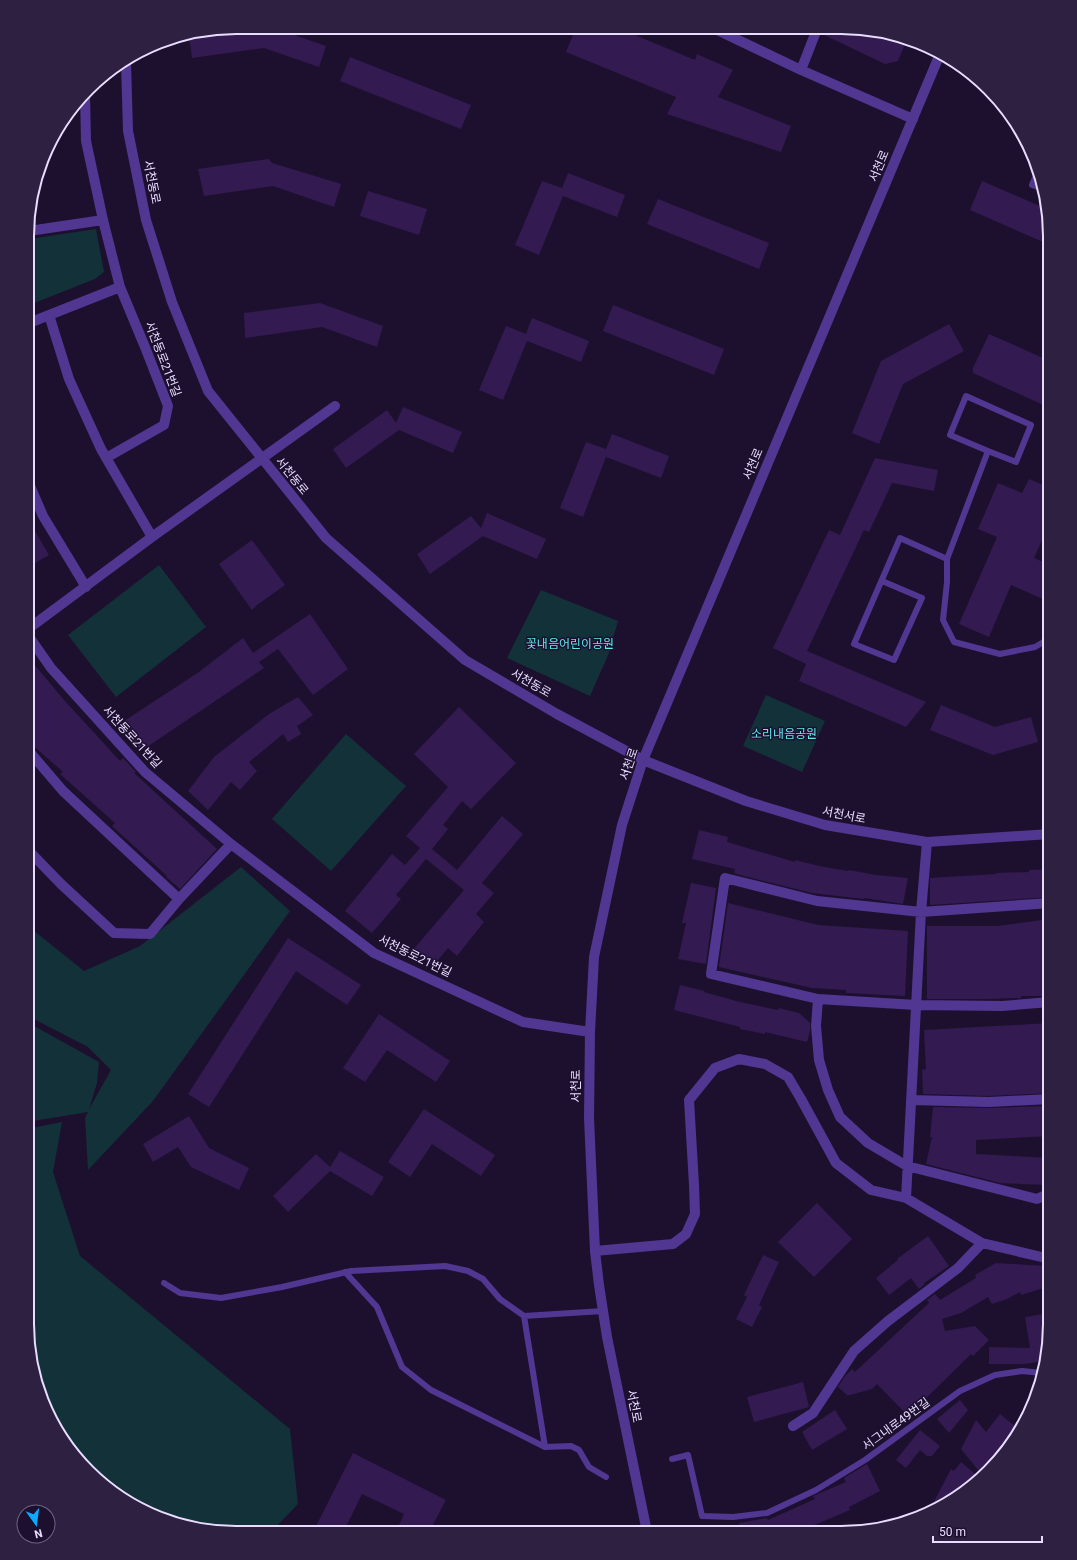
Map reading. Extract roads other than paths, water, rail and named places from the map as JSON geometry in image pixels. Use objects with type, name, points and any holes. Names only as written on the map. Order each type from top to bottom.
[{"type":"street","points":[[726,34],[801,70],[913,119]]},
{"type":"street","points":[[801,70],[815,34]]},
{"type":"street","name":"서천로","points":[[645,1526],[607,1337],[595,1251],[589,1118],[590,1032],[594,957],[622,825],[643,760],[938,59]]},
{"type":"street","name":"서천동로","points":[[126,67],[128,131],[146,220],[172,302],[208,391],[326,538],[465,660],[557,714],[643,760]]},
{"type":"street","name":"서천동로21번길","points":[[85,102],[86,141],[103,220],[120,287],[146,347],[168,406],[164,425],[106,458]]},
{"type":"street","points":[[34,230],[103,220]]},
{"type":"street","points":[[34,321],[120,287]]},
{"type":"street","points":[[49,315],[69,379],[106,458],[152,537]]},
{"type":"street","points":[[34,625],[152,537],[335,406]]},
{"type":"street","points":[[34,495],[43,516],[86,586]]},
{"type":"street","name":"서천동로21번길","points":[[34,644],[51,668],[145,772],[231,844],[374,953],[523,1022],[590,1032]]},
{"type":"street","points":[[34,757],[63,791],[179,899]]},
{"type":"street","name":"서천서로","points":[[643,760],[746,801],[825,825],[927,842],[1043,834]]},
{"type":"street","points":[[906,1198],[921,912],[927,842]]},
{"type":"street","points":[[34,856],[61,884],[114,933],[150,934],[179,899],[231,844]]},
{"type":"street","points":[[1043,903],[921,912],[817,901],[725,878],[711,974],[818,999],[916,1005],[1002,1006],[1043,1003]]},
{"type":"street","points":[[818,999],[816,1026],[819,1060],[828,1090],[840,1117],[868,1143],[907,1166],[1036,1199],[1043,1196]]},
{"type":"street","points":[[595,1251],[673,1244],[686,1234],[695,1214],[689,1100],[715,1068],[739,1059],[765,1064],[788,1077],[836,1163],[871,1190],[906,1198],[982,1243],[1043,1257]]},
{"type":"street","points":[[911,1100],[989,1102],[1043,1098]]},
{"type":"street","points":[[792,1426],[813,1413],[854,1351],[888,1320],[958,1268],[982,1243]]},
{"type":"lane","points":[[1035,179],[1032,185],[1037,187]]},
{"type":"lane","points":[[966,396],[1031,425],[1016,462],[988,451],[950,435],[966,396]]},
{"type":"lane","points":[[988,451],[947,559],[947,582],[943,620],[954,642],[1000,654],[1035,647],[1043,642]]},
{"type":"lane","points":[[882,581],[922,598],[894,660],[854,644],[900,538],[947,559]]},
{"type":"lane","points":[[164,1283],[180,1293],[221,1298],[282,1287],[345,1272],[445,1266],[468,1271],[483,1279],[500,1299],[524,1316],[603,1311]]},
{"type":"lane","points":[[345,1272],[377,1307],[402,1367],[431,1390],[545,1447],[571,1446],[579,1450],[589,1467],[606,1477]]},
{"type":"lane","points":[[524,1316],[545,1447]]},
{"type":"lane","name":"서그내로49번길","points":[[672,1460],[688,1455],[702,1516],[734,1517],[767,1513],[816,1490],[865,1460],[960,1391],[995,1375],[1022,1371],[1037,1372]]},
{"type":"park label","name":"꽃내음어린이공원","points":[[570,644]]},
{"type":"park label","name":"소리내음공원","points":[[784,734]]}]
